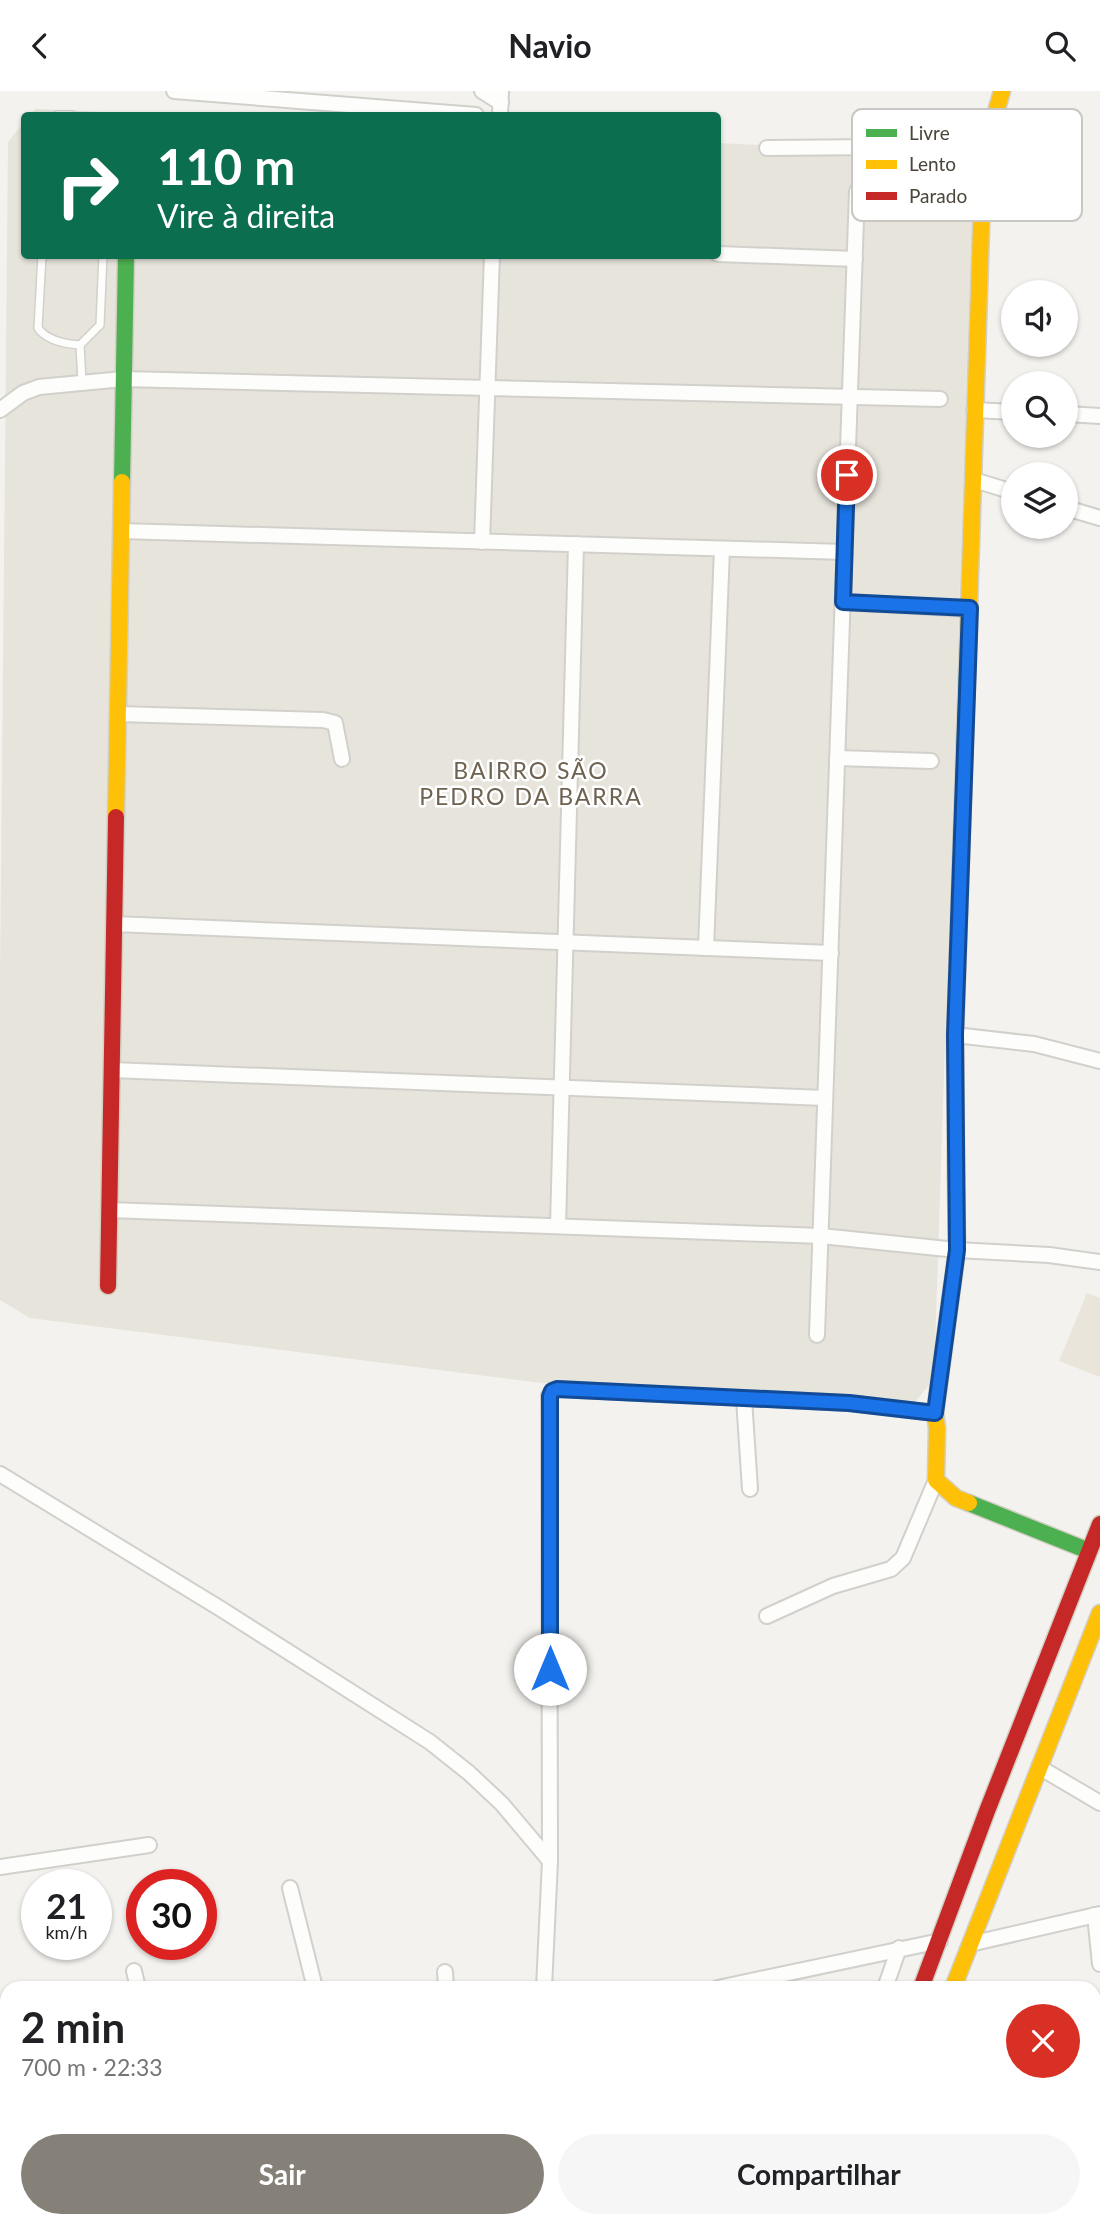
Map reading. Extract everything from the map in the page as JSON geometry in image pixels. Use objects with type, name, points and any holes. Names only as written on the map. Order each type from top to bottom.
[{"type":"street","points":[[174,91],[336,98],[451,112]]},
{"type":"street","points":[[482,91],[501,103]]},
{"type":"street","points":[[997,109],[1002,91]]},
{"type":"street","points":[[767,148],[852,147]]},
{"type":"street","points":[[817,1335],[856,221]]},
{"type":"street","points":[[767,1616],[833,1586],[897,1565],[903,1558],[936,1480],[935,1413],[957,1250],[955,1035],[982,221]]},
{"type":"street","points":[[721,254],[855,259]]},
{"type":"street","points":[[108,1286],[126,259]]},
{"type":"street","points":[[482,542],[492,259]]},
{"type":"street","points":[[0,410],[30,389],[123,379],[940,399]]},
{"type":"street","points":[[974,410],[1001,411]]},
{"type":"street","points":[[1078,415],[1100,416]]},
{"type":"street","points":[[974,479],[1001,488]]},
{"type":"street","points":[[1078,512],[1100,518]]},
{"type":"street","points":[[121,531],[844,552]]},
{"type":"street","points":[[558,1226],[576,544]]},
{"type":"street","points":[[706,948],[722,549]]},
{"type":"street","points":[[843,602],[970,608]]},
{"type":"street","points":[[118,714],[323,720],[335,723],[342,759]]},
{"type":"street","points":[[837,758],[931,761]]},
{"type":"street","points":[[114,924],[831,953]]},
{"type":"street","points":[[955,1035],[1034,1044],[1100,1061]]},
{"type":"street","points":[[112,1070],[825,1098]]},
{"type":"street","points":[[109,1210],[821,1236],[957,1250],[1049,1255],[1100,1262]]},
{"type":"street","points":[[544,1981],[550,1861],[552,1391],[557,1389],[849,1403],[935,1413]]},
{"type":"street","points":[[744,1399],[750,1489]]},
{"type":"street","points":[[0,1474],[221,1609],[430,1742],[486,1788],[550,1861]]},
{"type":"street","points":[[936,1480],[956,1498],[1089,1551]]},
{"type":"street","points":[[924,1981],[1100,1524]]},
{"type":"street","points":[[956,1981],[1100,1613]]},
{"type":"street","points":[[1039,1767],[1100,1803]]},
{"type":"street","points":[[0,1867],[149,1845]]},
{"type":"street","points":[[290,1888],[312,1981]]},
{"type":"street","points":[[970,1944],[1098,1915],[1100,1964]]},
{"type":"street","points":[[750,1981],[940,1941]]},
{"type":"street","points":[[887,1981],[899,1948]]},
{"type":"street","points":[[134,1971],[136,1981]]},
{"type":"street","points":[[445,1972],[446,1981]]},
{"type":"lane","points":[[42,259],[38,328],[43,335],[80,345]]},
{"type":"lane","points":[[82,383],[80,345],[100,325],[103,259]]},
{"type":"shaded area","points":[[35,109],[104,112],[32,112]]},
{"type":"shaded area","points":[[21,126],[21,259],[721,259],[721,143],[852,150],[852,221],[972,221],[934,1379],[915,1402],[550,1384],[30,1318],[0,1300],[0,977],[8,142]]},
{"type":"shaded area","points":[[1087,1293],[1100,1298],[1100,1377],[1059,1361]]},
{"type":"traffic: fast","points":[[122,482],[126,259]]},
{"type":"traffic: fast","points":[[956,1178],[955,1035],[967,670]]},
{"type":"traffic: fast","points":[[969,1503],[1089,1551]]},
{"type":"traffic: slow","points":[[997,109],[1002,91]]},
{"type":"traffic: slow","points":[[967,670],[981,221]]},
{"type":"traffic: slow","points":[[116,817],[122,482]]},
{"type":"traffic: slow","points":[[956,1178],[957,1250],[935,1413],[936,1480],[956,1498],[969,1503]]},
{"type":"traffic: slow","points":[[956,1981],[1100,1613]]},
{"type":"traffic: jam","points":[[108,1286],[116,817]]},
{"type":"traffic: jam","points":[[924,1981],[1100,1524]]},
{"type":"district","name":"BAIRRO SÃO PEDRO DA BARRA","points":[[531,784]]},
{"type":"route","points":[[550,1669],[552,1391],[557,1389],[849,1403],[935,1413],[957,1250],[955,1035],[970,608],[843,602],[847,475]]}]
